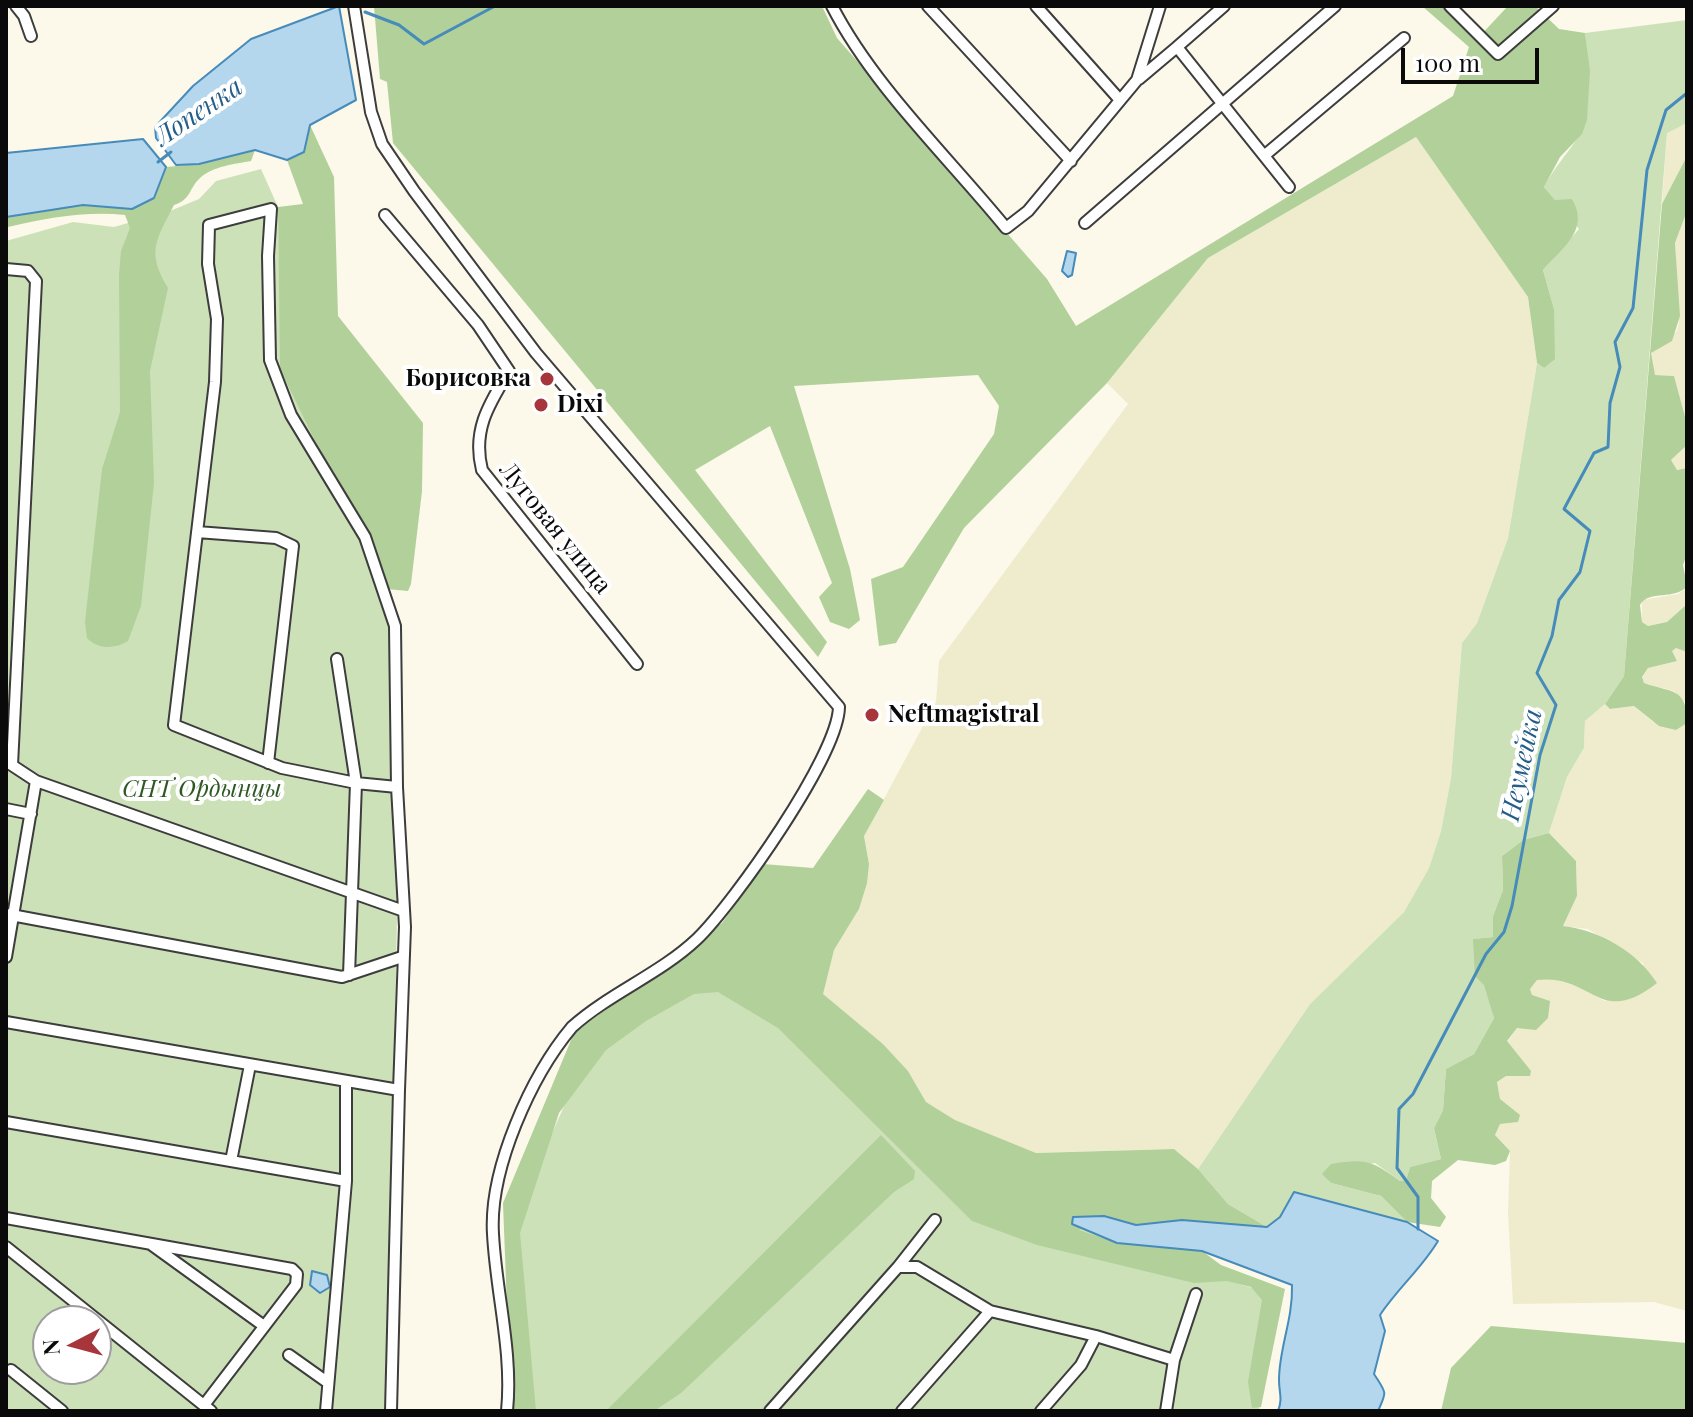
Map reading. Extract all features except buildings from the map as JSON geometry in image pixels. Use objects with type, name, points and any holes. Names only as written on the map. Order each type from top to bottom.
[{"type":"street","points":[[16,6],[31,36]]},
{"type":"street","points":[[354,6],[374,123],[382,144],[414,191],[536,353],[839,707],[839,723],[822,758],[743,882],[696,940],[572,1027],[556,1046],[521,1113],[492,1204],[508,1363],[507,1411]]},
{"type":"street","points":[[832,6],[844,30],[875,70],[1006,228],[1028,211],[1137,80],[1224,6]]},
{"type":"street","points":[[928,6],[1071,161]]},
{"type":"street","points":[[1036,6],[1119,99]]},
{"type":"street","points":[[1085,223],[1226,104],[1335,6]]},
{"type":"street","points":[[1450,6],[1498,54],[1553,6]]},
{"type":"street","points":[[1137,80],[1155,9]]},
{"type":"street","points":[[1265,155],[1404,38]]},
{"type":"street","points":[[1177,47],[1226,104],[1289,187]]},
{"type":"street","points":[[391,1411],[405,927],[401,910],[395,626],[365,537],[291,415],[270,360],[268,256],[271,209],[209,225],[208,264],[217,319],[215,382],[174,725],[268,763],[356,783],[397,787]]},
{"type":"street","name":"Луговая улица","points":[[385,215],[478,325],[509,371],[481,424],[477,438],[482,470],[637,664]]},
{"type":"street","points":[[6,269],[28,271],[36,281],[9,763],[36,781],[401,910]]},
{"type":"street","points":[[197,532],[276,538],[293,546],[268,763]]},
{"type":"street","points":[[337,659],[356,783],[349,975]]},
{"type":"street","points":[[6,957],[9,915],[36,781]]},
{"type":"street","points":[[6,809],[31,814]]},
{"type":"street","points":[[9,915],[342,977],[402,957]]},
{"type":"street","points":[[6,1022],[399,1090]]},
{"type":"street","points":[[231,1161],[250,1065]]},
{"type":"street","points":[[326,1411],[346,1181],[346,1082]]},
{"type":"street","points":[[6,1122],[346,1181]]},
{"type":"street","points":[[6,1218],[292,1269],[297,1274],[296,1285],[207,1408],[6,1247]]},
{"type":"street","points":[[770,1411],[898,1267],[935,1220]]},
{"type":"street","points":[[149,1243],[264,1326]]},
{"type":"street","points":[[898,1267],[917,1267],[990,1311],[1096,1336],[1174,1360]]},
{"type":"street","points":[[1166,1411],[1174,1360],[1196,1294]]},
{"type":"street","points":[[902,1411],[990,1311]]},
{"type":"street","points":[[1041,1411],[1081,1365],[1096,1336]]},
{"type":"street","points":[[289,1355],[327,1382]]},
{"type":"street","points":[[11,1370],[62,1411]]},
{"type":"shaded area","points":[[1687,123],[1687,156],[1662,204],[1667,132]]},
{"type":"shaded area","points":[[1416,137],[1528,297],[1537,363],[1508,538],[1477,623],[1462,643],[1451,778],[1441,831],[1429,868],[1404,912],[1310,1004],[1198,1169],[1174,1149],[1036,1153],[955,1120],[926,1102],[908,1071],[883,1044],[822,994],[834,950],[859,909],[869,864],[864,836],[936,702],[939,661],[1128,404],[1107,383],[1208,258]]},
{"type":"shaded area","points":[[1687,211],[1687,424],[1674,376],[1655,375],[1650,358],[1651,353],[1677,331],[1675,243]]},
{"type":"shaded area","points":[[1687,445],[1687,468],[1677,470],[1671,460]]},
{"type":"shaded area","points":[[1687,586],[1687,604],[1667,622],[1648,626],[1642,622],[1642,600],[1679,594]]},
{"type":"shaded area","points":[[1676,648],[1687,652],[1687,704],[1674,691],[1643,683],[1642,678],[1648,668],[1677,661],[1671,651]]},
{"type":"shaded area","points":[[1605,704],[1610,709],[1634,706],[1653,722],[1687,723],[1687,1311],[1654,1302],[1513,1304],[1508,1213],[1510,1151],[1495,1135],[1500,1124],[1517,1122],[1500,1099],[1497,1082],[1506,1076],[1530,1076],[1507,1042],[1517,1028],[1532,995],[1530,989],[1537,980],[1560,977],[1605,1001],[1644,964],[1588,929],[1563,926],[1577,896],[1576,861],[1549,833],[1567,777],[1584,748],[1585,721]]},
{"type":"green space","points":[[374,6],[822,6],[837,38],[1047,279],[1076,326],[1453,96],[1469,47],[1422,6],[1444,6],[1478,38],[1508,6],[1535,6],[1559,29],[1585,33],[1590,71],[1587,120],[1582,134],[1560,157],[1544,187],[1555,200],[1572,199],[1578,220],[1572,238],[1543,270],[1554,309],[1555,359],[1544,368],[1537,363],[1528,297],[1416,137],[1208,258],[1107,383],[964,528],[896,643],[879,646],[871,579],[903,567],[994,434],[999,406],[978,375],[794,386],[850,569],[860,620],[849,629],[830,622],[819,597],[832,583],[770,426],[695,470],[827,642],[818,657],[393,143],[387,82],[380,79]]},
{"type":"green space","points":[[1687,20],[1687,123],[1667,133],[1624,676],[1605,704],[1585,721],[1584,748],[1567,777],[1549,833],[1523,840],[1502,856],[1503,890],[1493,916],[1493,937],[1474,939],[1494,1018],[1474,1054],[1446,1069],[1443,1110],[1434,1128],[1441,1159],[1410,1167],[1406,1180],[1400,1181],[1375,1163],[1323,1173],[1331,1183],[1381,1196],[1407,1222],[1294,1192],[1280,1217],[1267,1227],[1228,1204],[1198,1169],[1310,1004],[1404,912],[1429,868],[1441,831],[1451,778],[1462,643],[1477,623],[1508,538],[1537,363],[1544,368],[1554,309],[1543,270],[1579,229],[1544,187],[1583,127],[1588,86],[1585,33]]},
{"type":"green space","points":[[310,125],[334,177],[338,316],[423,423],[422,491],[408,591],[387,589],[280,369],[278,207],[303,204],[287,160],[304,151]]},
{"type":"green space","points":[[255,150],[251,161],[218,168],[200,178],[187,197],[174,205],[158,237],[155,255],[168,288],[150,371],[154,483],[141,606],[128,641],[118,646],[101,646],[87,638],[85,622],[102,469],[120,412],[119,275],[121,251],[130,228],[125,215],[66,216],[8,227],[6,217],[83,205],[132,209],[154,198],[166,167],[199,164]]},
{"type":"green space","points":[[1687,156],[1687,211],[1675,243],[1680,316],[1672,341],[1651,353],[1655,375],[1674,376],[1687,424],[1687,445],[1671,460],[1677,470],[1687,468],[1687,554],[1683,565],[1687,586],[1676,593],[1649,597],[1640,605],[1642,622],[1648,626],[1667,622],[1687,604],[1687,652],[1676,648],[1672,651],[1677,661],[1648,668],[1642,677],[1644,683],[1681,697],[1687,723],[1676,730],[1659,726],[1634,706],[1610,709],[1605,704],[1624,676],[1662,204]]},
{"type":"green space","name":"СНТ Ордынцы","points":[[261,169],[278,207],[281,369],[387,589],[399,788],[389,1411],[6,1411],[6,241],[73,222],[114,227],[199,199],[216,181]]},
{"type":"green space","points":[[868,789],[884,800],[864,836],[869,864],[867,883],[859,909],[834,950],[823,994],[883,1044],[908,1071],[926,1102],[955,1120],[1036,1153],[1174,1149],[1198,1169],[1228,1204],[1267,1227],[1182,1220],[1136,1225],[1104,1216],[1079,1230],[1117,1243],[1202,1251],[1221,1265],[1285,1289],[1261,1407],[1252,1408],[1248,1382],[1262,1300],[1251,1287],[1227,1281],[1194,1283],[1037,1245],[972,1221],[778,1028],[718,992],[694,994],[646,1021],[606,1050],[559,1113],[520,1233],[536,1411],[511,1411],[503,1203],[574,1033],[722,923],[763,864],[813,868]]},
{"type":"green space","points":[[1549,833],[1576,861],[1577,896],[1563,926],[1616,944],[1639,961],[1657,983],[1637,996],[1622,1001],[1608,1000],[1556,980],[1537,980],[1530,989],[1532,995],[1550,1001],[1548,1018],[1536,1030],[1517,1028],[1507,1041],[1531,1071],[1530,1076],[1506,1076],[1497,1082],[1500,1099],[1520,1115],[1518,1122],[1500,1124],[1495,1135],[1510,1151],[1506,1161],[1495,1165],[1458,1160],[1432,1181],[1431,1198],[1446,1217],[1440,1227],[1407,1222],[1381,1196],[1331,1183],[1322,1174],[1331,1164],[1361,1161],[1375,1165],[1400,1181],[1406,1180],[1410,1167],[1441,1159],[1434,1128],[1443,1110],[1446,1069],[1474,1054],[1494,1018],[1484,985],[1475,976],[1473,939],[1493,937],[1493,916],[1503,890],[1502,856],[1523,840]]},
{"type":"green space","points":[[715,981],[1155,1258],[1272,1294],[1259,1411],[533,1411],[516,1214],[586,1057],[677,986]]},
{"type":"green space","points":[[881,1135],[915,1171],[914,1179],[894,1192],[681,1393],[654,1411],[606,1411]]},
{"type":"green space","points":[[1491,1326],[1687,1343],[1687,1411],[1441,1411],[1451,1368]]},
{"type":"water","points":[[339,6],[356,100],[310,125],[304,152],[287,160],[255,150],[199,164],[176,165],[156,138],[155,127],[193,86],[251,39]]},
{"type":"water","points":[[143,139],[166,167],[154,198],[132,209],[83,205],[6,217],[6,153]]},
{"type":"water","points":[[1067,251],[1076,253],[1072,275],[1068,277],[1062,271]]},
{"type":"water","points":[[1294,1192],[1407,1222],[1438,1241],[1380,1315],[1385,1331],[1374,1374],[1384,1392],[1378,1411],[1278,1411],[1281,1399],[1280,1368],[1292,1285],[1202,1251],[1117,1243],[1072,1224],[1073,1217],[1104,1216],[1136,1225],[1182,1220],[1267,1227],[1280,1217]]},
{"type":"water","points":[[312,1271],[327,1275],[330,1287],[320,1293],[310,1285]]},
{"type":"waterway","name":"Лопенка","points":[[365,12],[399,25],[424,44],[495,6]]},
{"type":"waterway","name":"Неумейка","points":[[1418,1229],[1418,1197],[1397,1168],[1399,1109],[1413,1094],[1486,954],[1504,932],[1512,906],[1540,755],[1556,705],[1537,673],[1552,636],[1559,600],[1580,572],[1590,531],[1564,509],[1594,453],[1608,447],[1610,403],[1620,367],[1615,342],[1633,308],[1647,170],[1666,110],[1687,93]]},
{"type":"waterway","name":"Лопенка","points":[[158,162],[171,152]]},
{"type":"place","name":"Борисовка","points":[[547,379]]},
{"type":"place","name":"Dixi","points":[[541,405]]},
{"type":"place","name":"Neftmagistral","points":[[872,715]]}]
